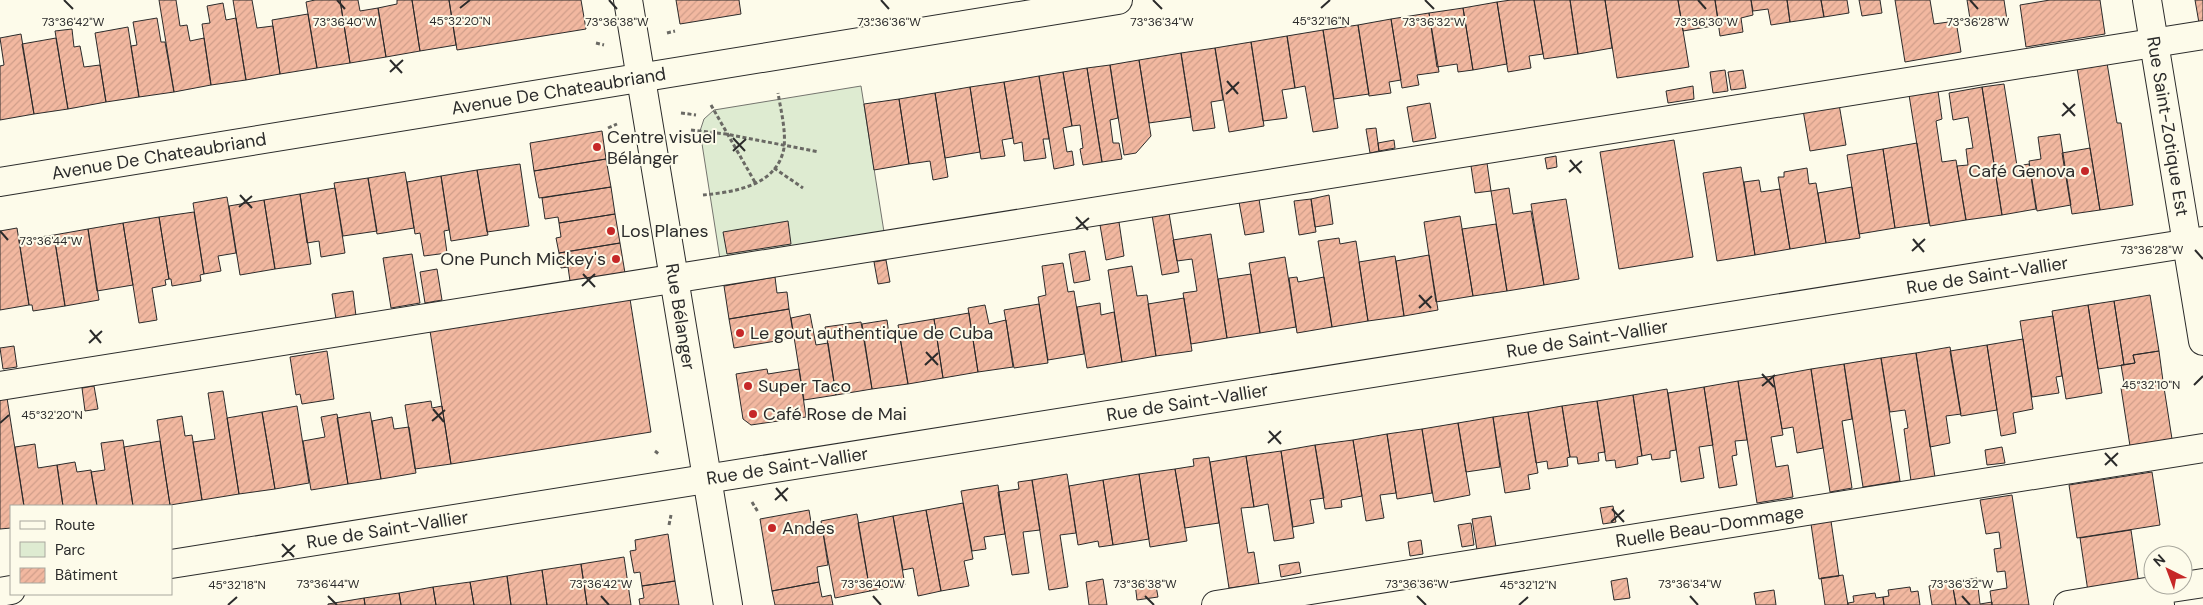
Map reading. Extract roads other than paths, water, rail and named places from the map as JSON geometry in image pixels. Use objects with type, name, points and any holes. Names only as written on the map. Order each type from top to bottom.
[{"type":"street","name":"Rue Bélanger","points":[[628,0],[728,605]]},
{"type":"street","name":"Avenue De Chateaubriand","points":[[0,182],[1118,0]]},
{"type":"street","name":"Rue Saint-Zotique Est","points":[[2147,0],[2195,242],[2203,340]]},
{"type":"street","points":[[0,386],[2203,35]]},
{"type":"street","name":"Rue de Saint-Vallier","points":[[172,564],[2195,242]]},
{"type":"street","name":"Ruelle Beau-Dommage","points":[[1216,605],[2203,448]]},
{"type":"street","points":[[2068,605],[2159,598],[2203,583]]},
{"type":"place","name":"Centre visuel Bélanger","points":[[597,147]]},
{"type":"place","name":"Café Genova","points":[[2085,171]]},
{"type":"place","name":"Los Planes","points":[[611,231]]},
{"type":"place","name":"One Punch Mickey's","points":[[616,259]]},
{"type":"place","name":"Le gout authentique de Cuba","points":[[740,333]]},
{"type":"place","name":"Super Taco","points":[[748,386]]},
{"type":"place","name":"Café Rose de Mai","points":[[753,414]]},
{"type":"place","name":"Andes","points":[[772,528]]}]
